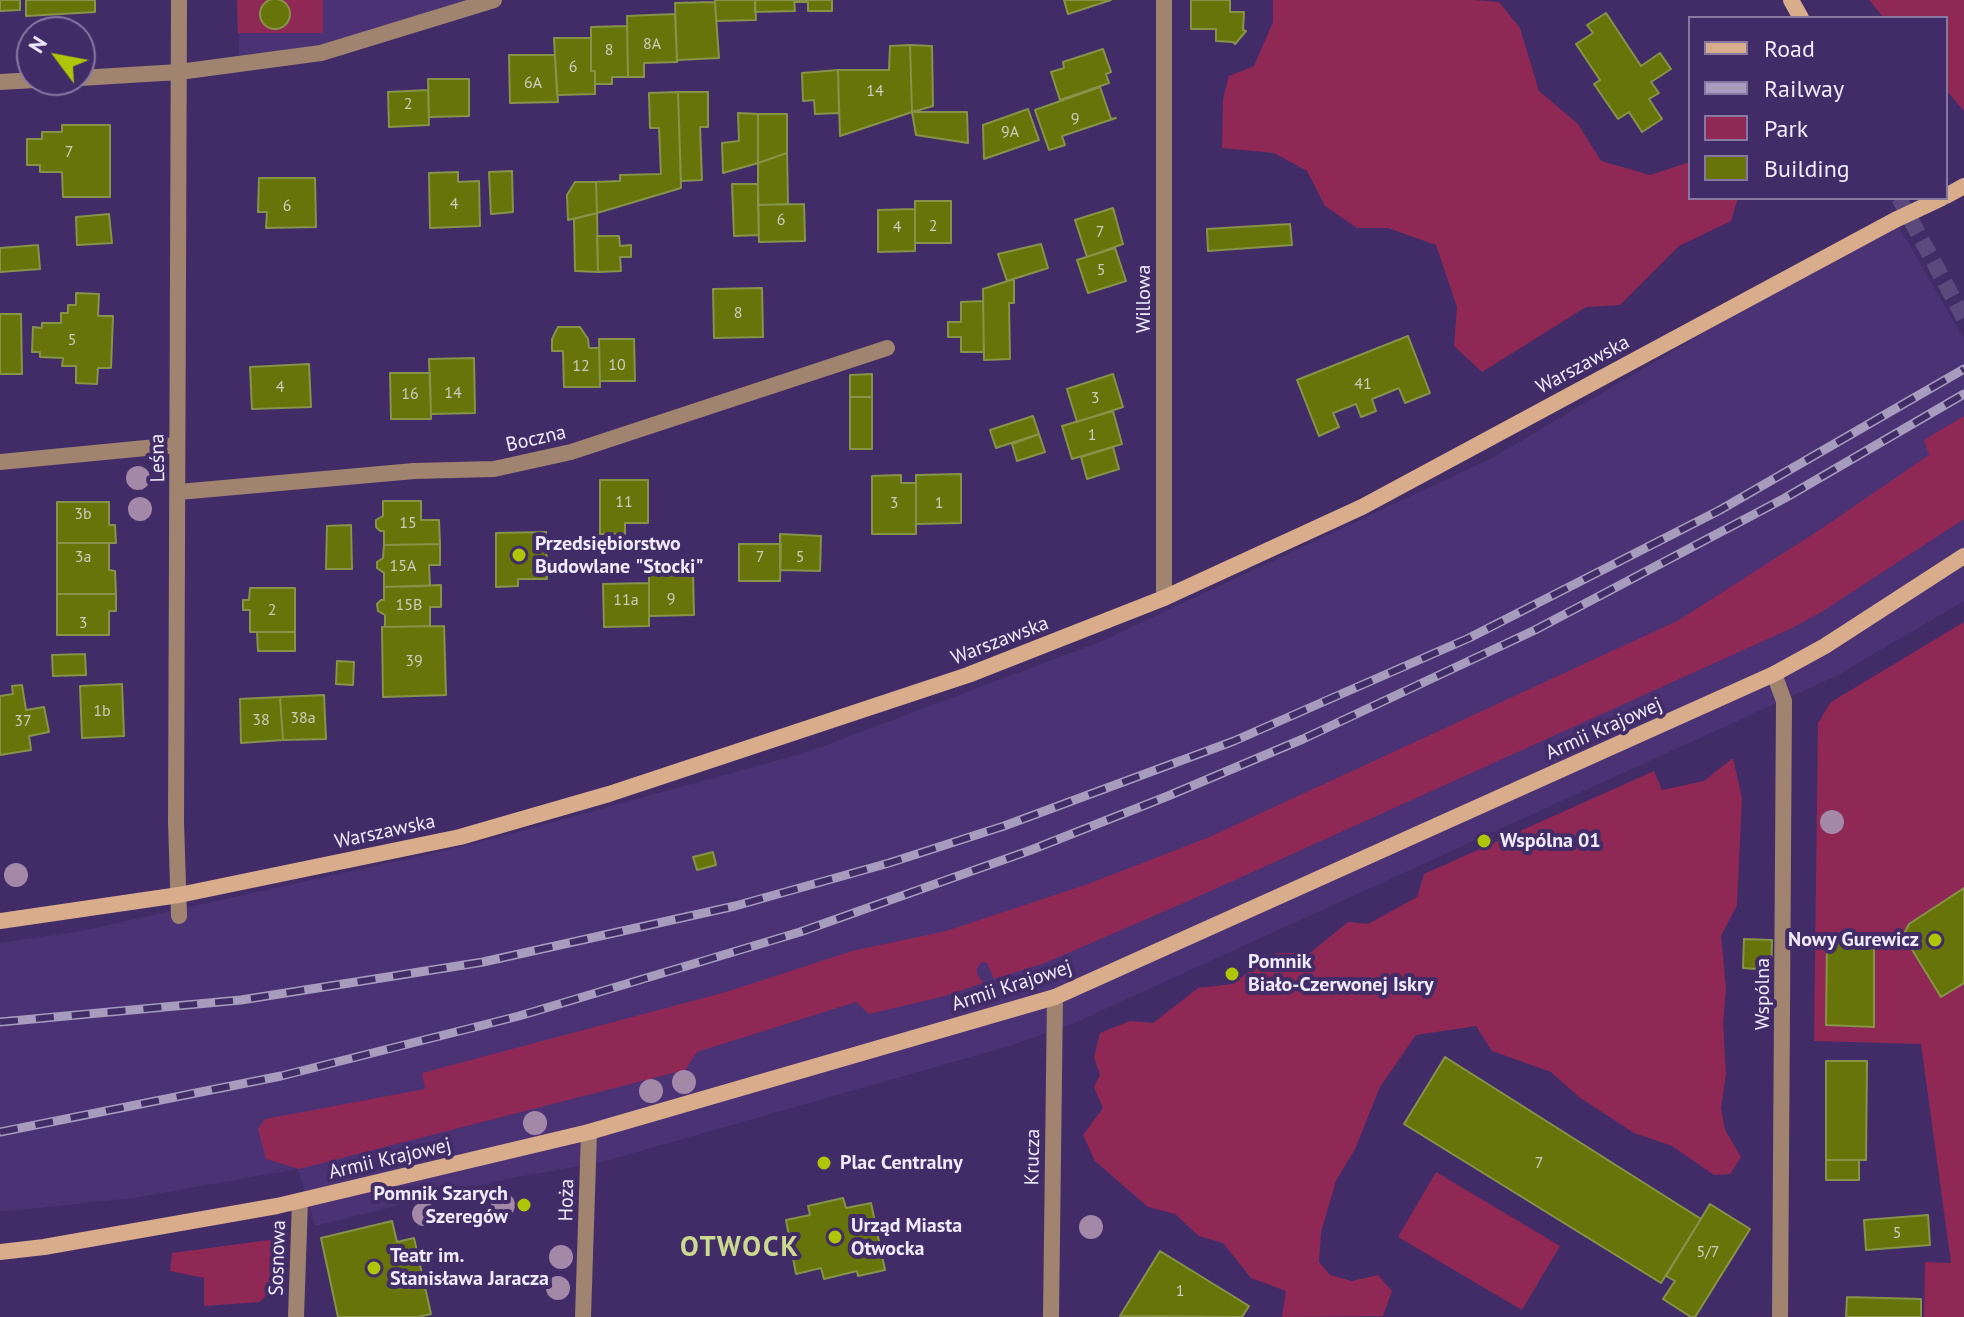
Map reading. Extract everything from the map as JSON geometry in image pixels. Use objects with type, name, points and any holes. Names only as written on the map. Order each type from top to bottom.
[{"type":"main road","name":"Warszawska","points":[[0,921],[179,895],[460,837],[609,794],[968,675],[1164,598],[1362,507],[1867,235],[1938,200]]},
{"type":"main road","name":"Armii Krajowej","points":[[0,1252],[44,1247],[300,1201],[589,1132],[1055,997],[1774,674],[1825,646],[1964,556]]},
{"type":"street","name":"Leśna","points":[[179,0],[176,822],[179,916]]},
{"type":"street","points":[[96,77],[179,72],[321,53],[494,0]]},
{"type":"street","name":"Willowa","points":[[1164,0],[1164,598]]},
{"type":"street","name":"Boczna","points":[[179,492],[414,471],[494,469],[571,452],[887,348]]},
{"type":"street","points":[[0,462],[177,445]]},
{"type":"street","name":"Wspólna","points":[[1774,674],[1784,701],[1780,1317]]},
{"type":"street","name":"Krucza","points":[[1051,1317],[1055,997]]},
{"type":"street","name":"Hoża","points":[[583,1317],[589,1132]]},
{"type":"street","name":"Sosnowa","points":[[296,1317],[300,1201]]},
{"type":"shaded area","points":[[237,0],[471,0],[315,48],[239,55]]},
{"type":"shaded area","points":[[1895,220],[1964,339],[1964,601],[1836,676],[1072,1024],[1009,1046],[602,1162],[506,1179],[315,1226],[298,1169],[133,1198],[0,1212],[0,943],[81,931],[465,846],[805,753],[1100,642],[1492,458]]},
{"type":"green space","points":[[237,0],[323,0],[323,33],[238,33]]},
{"type":"green space","points":[[1273,0],[1499,2],[1520,28],[1539,91],[1578,124],[1601,161],[1650,175],[1688,163],[1688,200],[1737,200],[1731,221],[1679,246],[1620,305],[1586,307],[1482,372],[1454,346],[1457,307],[1436,245],[1388,228],[1357,228],[1325,206],[1307,171],[1274,153],[1222,148],[1223,99],[1229,76],[1254,66],[1273,22]]},
{"type":"green space","points":[[1869,0],[1964,0],[1964,111],[1948,92],[1948,16],[1882,16]]},
{"type":"green space","points":[[1964,416],[1964,519],[1823,611],[1792,628],[1195,898],[1045,963],[994,979],[987,963],[982,962],[977,974],[983,983],[945,996],[869,1014],[856,1002],[697,1052],[685,1070],[299,1169],[266,1159],[258,1129],[265,1119],[425,1089],[422,1073],[726,992],[852,951],[946,931],[1088,884],[1207,838],[1679,620],[1929,455],[1924,440]]},
{"type":"green space","points":[[1964,622],[1964,1317],[1924,1317],[1925,1262],[1951,1263],[1921,1044],[1814,1041],[1818,723],[1831,702]]},
{"type":"green space","points":[[1733,758],[1742,798],[1737,905],[1721,936],[1726,989],[1723,1023],[1726,1074],[1721,1108],[1725,1130],[1741,1157],[1730,1174],[1714,1175],[1672,1146],[1634,1133],[1579,1097],[1551,1072],[1492,1051],[1476,1026],[1416,1035],[1380,1087],[1355,1149],[1336,1181],[1321,1232],[1319,1262],[1330,1275],[1352,1281],[1378,1275],[1392,1291],[1383,1316],[1282,1317],[1286,1291],[1251,1278],[1223,1243],[1199,1236],[1175,1214],[1148,1207],[1095,1161],[1083,1135],[1103,1108],[1094,1087],[1100,1075],[1094,1057],[1100,1033],[1130,1021],[1153,1023],[1198,988],[1232,984],[1276,953],[1310,953],[1348,922],[1368,924],[1417,897],[1424,874],[1654,771],[1662,790],[1704,781]]},
{"type":"green space","points":[[1436,1172],[1560,1246],[1522,1310],[1398,1237]]},
{"type":"green space","points":[[277,1239],[276,1284],[260,1302],[204,1306],[204,1278],[170,1271],[172,1253]]},
{"type":"building","points":[[275,-1],[286,3],[290,14],[286,25],[275,29],[264,25],[260,14],[264,3]]},
{"type":"building","points":[[0,0],[20,0],[20,10],[0,11]]},
{"type":"building","points":[[26,0],[95,0],[95,12],[26,16]]},
{"type":"building","points":[[715,0],[755,0],[756,20],[716,21]]},
{"type":"building","points":[[755,0],[794,0],[795,11],[755,12]]},
{"type":"building","points":[[794,0],[832,0],[832,11],[808,11],[808,2]]},
{"type":"building","points":[[1064,0],[1111,0],[1068,14]]},
{"type":"building","points":[[1191,0],[1230,0],[1230,12],[1244,12],[1243,30],[1246,31],[1235,44],[1216,41],[1216,29],[1191,29]]},
{"type":"building","points":[[715,2],[719,58],[677,62],[675,3]]},
{"type":"building","points":[[1606,13],[1641,66],[1660,53],[1671,69],[1651,82],[1659,93],[1649,99],[1662,119],[1642,132],[1629,112],[1618,119],[1594,84],[1600,80],[1576,44],[1593,33],[1587,25]]},
{"type":"building","points":[[675,14],[677,62],[644,63],[644,77],[628,77],[627,16]]},
{"type":"building","points":[[627,26],[628,77],[612,77],[612,84],[595,84],[595,71],[591,71],[591,27]]},
{"type":"building","points":[[554,38],[591,38],[595,94],[557,95]]},
{"type":"building","points":[[910,45],[912,112],[840,136],[838,70],[889,70],[890,46]]},
{"type":"building","points":[[910,45],[932,46],[933,106],[912,112]]},
{"type":"building","points":[[1103,49],[1111,72],[1106,74],[1109,83],[1060,100],[1051,72],[1064,68],[1063,62]]},
{"type":"building","points":[[509,55],[555,55],[558,102],[510,103]]},
{"type":"building","points":[[838,70],[839,113],[815,114],[814,100],[803,101],[802,73]]},
{"type":"building","points":[[428,79],[469,79],[469,116],[429,117]]},
{"type":"building","points":[[1100,87],[1111,119],[1116,118],[1062,136],[1065,145],[1049,150],[1035,110]]},
{"type":"building","points":[[428,90],[429,125],[389,127],[388,92]]},
{"type":"building","points":[[678,92],[708,92],[708,127],[700,127],[702,180],[681,181]]},
{"type":"building","points":[[678,92],[681,188],[597,213],[596,182],[620,181],[620,175],[661,174],[659,128],[650,128],[649,93]]},
{"type":"building","points":[[1028,109],[1039,140],[984,159],[983,125]]},
{"type":"building","points":[[912,112],[967,112],[968,143],[916,135]]},
{"type":"building","points":[[738,113],[758,114],[758,163],[723,173],[722,143],[739,141]]},
{"type":"building","points":[[758,114],[787,114],[787,153],[758,163]]},
{"type":"building","points":[[62,125],[110,125],[110,197],[63,197],[62,172],[40,172],[40,165],[27,165],[27,139],[42,139],[42,132],[62,132]]},
{"type":"building","points":[[787,153],[788,204],[758,205],[758,163]]},
{"type":"building","points":[[512,171],[513,212],[491,214],[489,172]]},
{"type":"building","points":[[458,172],[458,182],[479,181],[480,226],[430,228],[429,173]]},
{"type":"building","points":[[259,178],[315,178],[316,227],[266,228],[267,212],[258,212]]},
{"type":"building","points":[[575,182],[596,182],[597,213],[568,220],[567,195]]},
{"type":"building","points":[[732,184],[758,184],[759,235],[734,236]]},
{"type":"building","points":[[915,201],[951,201],[951,243],[915,243]]},
{"type":"building","points":[[804,204],[805,241],[759,242],[758,205]]},
{"type":"building","points":[[1113,208],[1123,244],[1087,257],[1075,220]]},
{"type":"building","points":[[915,209],[915,251],[878,252],[878,210]]},
{"type":"building","points":[[597,213],[598,272],[575,271],[574,219]]},
{"type":"building","points":[[109,214],[112,243],[77,245],[76,217]]},
{"type":"building","points":[[1290,224],[1292,245],[1208,251],[1207,229]]},
{"type":"building","points":[[597,236],[619,236],[620,246],[631,245],[631,257],[620,257],[621,271],[598,272]]},
{"type":"building","points":[[1041,244],[1048,268],[1007,281],[998,254]]},
{"type":"building","points":[[38,245],[40,269],[0,272],[0,248]]},
{"type":"building","points":[[1115,248],[1126,281],[1088,293],[1077,260]]},
{"type":"building","points":[[1014,279],[1014,303],[1009,303],[1010,359],[984,360],[983,289]]},
{"type":"building","points":[[762,288],[763,337],[714,338],[713,289]]},
{"type":"building","points":[[76,293],[99,294],[98,316],[113,316],[111,368],[98,368],[97,384],[76,383],[76,366],[62,366],[63,358],[40,357],[40,352],[32,352],[33,327],[42,328],[42,323],[61,323],[61,313],[68,313],[68,305],[76,305]]},
{"type":"building","points":[[983,301],[984,352],[961,352],[961,337],[948,337],[948,322],[961,322],[961,302]]},
{"type":"building","points":[[0,314],[21,314],[22,374],[0,374]]},
{"type":"building","points":[[558,327],[580,327],[588,339],[589,348],[599,348],[600,387],[564,387],[563,351],[552,351],[552,339]]},
{"type":"building","points":[[1408,336],[1430,393],[1405,403],[1399,388],[1372,399],[1376,411],[1361,417],[1356,404],[1333,413],[1339,427],[1319,436],[1297,380]]},
{"type":"building","points":[[599,339],[634,339],[635,381],[600,381]]},
{"type":"building","points":[[474,358],[475,413],[431,414],[429,359]]},
{"type":"building","points":[[309,364],[311,407],[252,409],[250,367]]},
{"type":"building","points":[[390,373],[430,373],[431,419],[391,419]]},
{"type":"building","points":[[872,374],[872,397],[850,397],[850,375]]},
{"type":"building","points":[[1113,374],[1123,407],[1077,422],[1067,389]]},
{"type":"building","points":[[850,397],[872,397],[872,449],[850,449]]},
{"type":"building","points":[[1113,411],[1122,444],[1072,459],[1062,426]]},
{"type":"building","points":[[1033,416],[1039,434],[996,448],[990,430]]},
{"type":"building","points":[[1039,434],[1045,452],[1017,461],[1012,444]]},
{"type":"building","points":[[1113,447],[1119,469],[1087,479],[1081,457]]},
{"type":"building","points":[[961,474],[961,523],[916,524],[916,475]]},
{"type":"building","points":[[901,475],[901,483],[916,483],[916,534],[872,534],[872,476]]},
{"type":"building","points":[[600,480],[648,480],[648,523],[625,523],[625,534],[600,534]]},
{"type":"building","points":[[383,501],[421,501],[421,520],[439,520],[440,544],[384,545],[384,531],[376,527],[376,520],[383,516]]},
{"type":"building","points":[[57,502],[109,502],[109,525],[115,525],[116,543],[57,543]]},
{"type":"building","points":[[351,525],[352,569],[326,569],[327,526]]},
{"type":"building","points":[[546,532],[547,579],[518,579],[518,586],[496,587],[496,533]]},
{"type":"building","points":[[780,534],[821,536],[820,571],[780,570]]},
{"type":"building","points":[[57,543],[109,543],[109,570],[115,571],[116,594],[57,594]]},
{"type":"building","points":[[440,544],[440,565],[429,565],[430,586],[384,587],[384,573],[377,568],[377,562],[383,558],[384,545]]},
{"type":"building","points":[[739,544],[781,544],[780,581],[739,581]]},
{"type":"building","points":[[693,572],[694,615],[649,616],[649,573]]},
{"type":"building","points":[[649,583],[649,626],[604,627],[603,584]]},
{"type":"building","points":[[441,585],[441,607],[430,607],[430,626],[385,627],[385,615],[378,611],[377,604],[384,600],[384,587]]},
{"type":"building","points":[[250,588],[295,588],[295,632],[250,632],[250,610],[243,610],[243,600],[249,600]]},
{"type":"building","points":[[57,594],[116,594],[116,611],[109,611],[109,635],[57,635]]},
{"type":"building","points":[[444,626],[446,695],[383,697],[382,627]]},
{"type":"building","points":[[257,632],[295,632],[295,651],[258,651]]},
{"type":"building","points":[[85,654],[86,675],[53,676],[52,655]]},
{"type":"building","points":[[337,661],[354,662],[353,685],[336,684]]},
{"type":"building","points":[[122,684],[124,736],[82,738],[80,686]]},
{"type":"building","points":[[22,685],[26,710],[44,707],[49,732],[29,736],[31,750],[0,755],[0,696],[13,694],[12,686]]},
{"type":"building","points":[[324,695],[326,739],[283,740],[280,697]]},
{"type":"building","points":[[280,697],[283,740],[241,743],[240,699]]},
{"type":"building","points":[[713,852],[716,865],[697,870],[693,857]]},
{"type":"building","name":"Nowy Gurewicz","points":[[1964,888],[1964,983],[1941,997],[1908,943],[1905,932],[1909,924]]},
{"type":"building","points":[[1744,939],[1772,940],[1771,970],[1743,968]]},
{"type":"building","points":[[1827,941],[1874,942],[1874,1027],[1826,1025]]},
{"type":"building","points":[[1445,1057],[1701,1219],[1661,1283],[1404,1124]]},
{"type":"building","points":[[1826,1061],[1867,1061],[1866,1160],[1826,1160]]},
{"type":"building","points":[[1826,1160],[1859,1160],[1859,1180],[1826,1180]]},
{"type":"building","name":"Urząd Miasta Otwocka","points":[[843,1198],[846,1208],[871,1203],[885,1270],[858,1276],[857,1271],[824,1279],[821,1268],[796,1274],[786,1220],[810,1215],[808,1206]]},
{"type":"building","points":[[1710,1204],[1750,1229],[1695,1317],[1691,1317],[1663,1299],[1675,1281],[1666,1276]]},
{"type":"building","points":[[1928,1215],[1930,1245],[1866,1250],[1864,1220]]},
{"type":"building","name":"Teatr im. Stanisława Jaracza","points":[[392,1221],[397,1242],[414,1238],[431,1314],[418,1317],[338,1317],[321,1238]]},
{"type":"building","points":[[1160,1251],[1249,1306],[1242,1317],[1120,1316]]},
{"type":"building","points":[[1847,1297],[1921,1299],[1921,1317],[1846,1317]]},
{"type":"tunnel","points":[[1900,200],[1964,318]]},
{"type":"railway","points":[[0,1022],[241,1000],[483,962],[735,906],[889,863],[1004,826],[1234,741],[1469,638],[1720,510],[1964,369]]},
{"type":"railway","points":[[0,1132],[281,1076],[519,1016],[800,932],[1031,850],[1303,739],[1535,630],[1785,498],[1964,394]]},
{"type":"place","name":"Przedsiębiorstwo Budowlane \"Stocki\"","points":[[519,555]]},
{"type":"place","name":"Wspólna 01","points":[[1484,841]]},
{"type":"place","name":"Nowy Gurewicz","points":[[1935,940]]},
{"type":"place","name":"Pomnik Biało-Czerwonej Iskry","points":[[1232,974]]},
{"type":"place","name":"Plac Centralny","points":[[824,1163]]},
{"type":"place","name":"Pomnik Szarych Szeregów","points":[[524,1205]]},
{"type":"place","name":"Urząd Miasta Otwocka","points":[[835,1237]]},
{"type":"place","name":"Teatr im. Stanisława Jaracza","points":[[374,1268]]},
{"type":"district","name":"OTWOCK","points":[[740,1248]]}]
